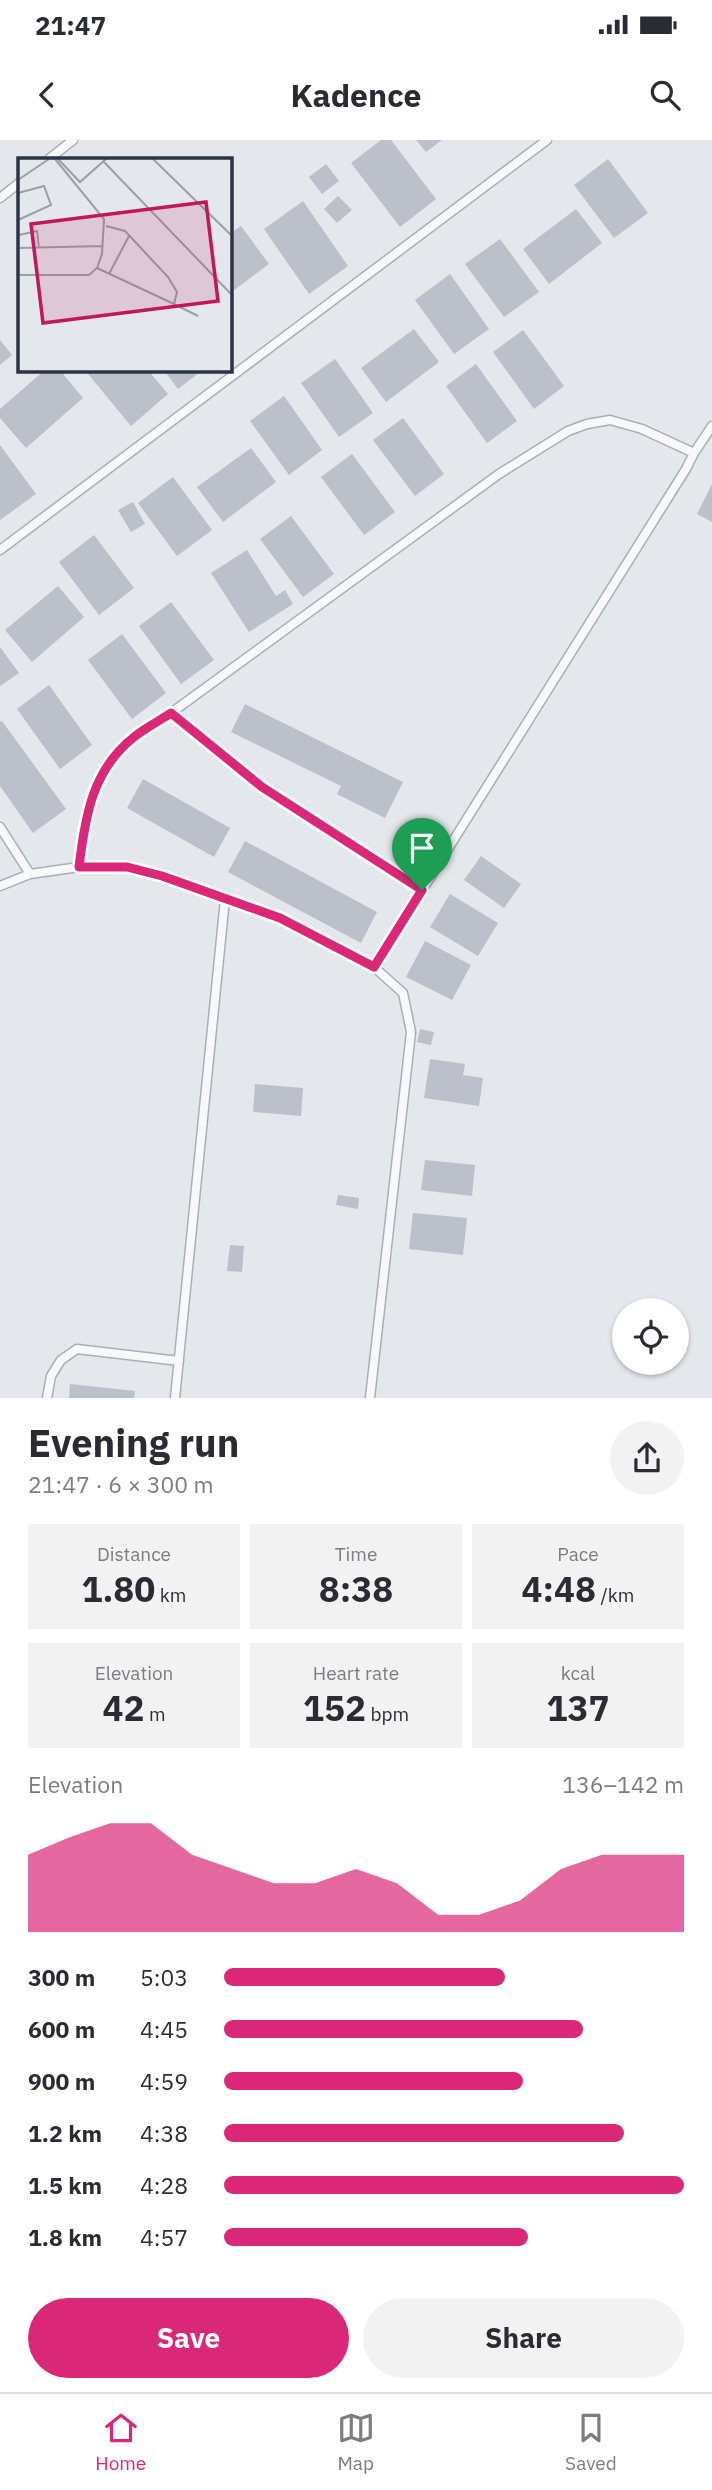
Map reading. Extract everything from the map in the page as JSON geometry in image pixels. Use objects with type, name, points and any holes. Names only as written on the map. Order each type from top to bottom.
[{"type":"lane","points":[[50,158],[73,140]]},
{"type":"lane","points":[[0,550],[547,140]]},
{"type":"lane","points":[[0,198],[18,184]]},
{"type":"lane","points":[[79,867],[89,805],[104,768],[134,737],[171,713],[499,474],[568,431],[610,420],[642,429],[694,453]]},
{"type":"lane","points":[[374,967],[712,426]]},
{"type":"lane","points":[[171,713],[262,787],[422,890]]},
{"type":"lane","points":[[0,827],[30,874]]},
{"type":"lane","points":[[0,886],[30,874],[79,867],[127,867],[162,876],[280,918],[374,967],[403,993],[411,1032],[370,1398]]},
{"type":"lane","points":[[175,1398],[225,899]]},
{"type":"lane","points":[[47,1398],[51,1376],[61,1360],[77,1349],[179,1361]]},
{"type":"building","points":[[381,140],[391,140],[436,199],[400,227],[351,163]]},
{"type":"building","points":[[416,140],[442,140],[426,152]]},
{"type":"building","points":[[608,159],[648,213],[614,238],[574,185]]},
{"type":"building","points":[[326,164],[339,181],[322,194],[309,177]]},
{"type":"building","points":[[338,196],[352,210],[337,223],[324,209]]},
{"type":"building","points":[[303,201],[348,266],[309,294],[264,229]]},
{"type":"building","points":[[576,209],[602,243],[549,284],[523,249]]},
{"type":"building","points":[[241,226],[269,264],[231,292],[231,233]]},
{"type":"building","points":[[500,239],[539,292],[504,317],[465,264]]},
{"type":"building","points":[[450,274],[489,329],[454,354],[415,300]]},
{"type":"building","points":[[414,329],[439,362],[386,402],[361,368]]},
{"type":"building","points":[[523,330],[564,386],[534,409],[493,352]]},
{"type":"building","points":[[0,340],[12,355],[0,365]]},
{"type":"building","points":[[335,359],[373,413],[339,437],[301,383]]},
{"type":"building","points":[[476,364],[517,421],[487,443],[446,386]]},
{"type":"building","points":[[44,371],[61,371],[83,398],[26,448],[0,418],[0,409]]},
{"type":"building","points":[[86,371],[149,371],[168,394],[131,426]]},
{"type":"building","points":[[164,371],[201,371],[178,389]]},
{"type":"building","points":[[284,396],[322,450],[289,475],[250,421]]},
{"type":"building","points":[[403,418],[444,474],[415,496],[373,440]]},
{"type":"building","points":[[0,445],[36,494],[0,520]]},
{"type":"building","points":[[251,448],[276,482],[223,522],[197,487]]},
{"type":"building","points":[[352,454],[395,512],[364,535],[321,477]]},
{"type":"building","points":[[173,477],[212,530],[177,556],[138,503]]},
{"type":"building","points":[[712,484],[712,522],[697,514]]},
{"type":"building","points":[[133,502],[145,524],[131,532],[118,510]]},
{"type":"building","points":[[291,516],[334,574],[303,597],[260,539]]},
{"type":"building","points":[[94,535],[134,588],[99,615],[59,562]]},
{"type":"building","points":[[247,550],[276,596],[285,590],[293,604],[249,632],[211,573]]},
{"type":"building","points":[[58,586],[84,617],[32,662],[5,630]]},
{"type":"building","points":[[171,602],[214,660],[181,684],[139,626]]},
{"type":"building","points":[[122,634],[166,693],[132,719],[88,660]]},
{"type":"building","points":[[0,647],[19,673],[0,686]]},
{"type":"building","points":[[49,685],[92,745],[60,769],[17,709]]},
{"type":"building","points":[[245,704],[403,782],[385,818],[337,794],[341,786],[231,732]]},
{"type":"building","points":[[2,721],[66,809],[33,833],[0,786]]},
{"type":"building","points":[[143,779],[230,828],[214,857],[127,808]]},
{"type":"building","points":[[245,841],[377,912],[361,943],[228,872]]},
{"type":"building","points":[[481,856],[521,884],[504,908],[464,880]]},
{"type":"building","points":[[450,894],[498,923],[478,956],[430,927]]},
{"type":"building","points":[[425,941],[471,965],[452,1000],[406,977]]},
{"type":"building","points":[[420,1029],[434,1032],[431,1045],[417,1042]]},
{"type":"building","points":[[430,1059],[465,1064],[463,1075],[483,1078],[479,1106],[424,1098]]},
{"type":"building","points":[[255,1084],[303,1088],[301,1116],[253,1112]]},
{"type":"building","points":[[425,1160],[475,1165],[472,1196],[421,1190]]},
{"type":"building","points":[[338,1195],[359,1198],[358,1209],[336,1205]]},
{"type":"building","points":[[413,1213],[467,1218],[463,1255],[409,1249]]},
{"type":"building","points":[[230,1245],[244,1246],[242,1272],[227,1271]]},
{"type":"building","points":[[70,1384],[135,1391],[134,1398],[69,1398]]},
{"type":"route","points":[[171,713],[262,787],[422,890],[374,967],[280,918],[162,876],[127,867],[79,867],[92,796],[104,768],[134,737],[171,713]]}]
